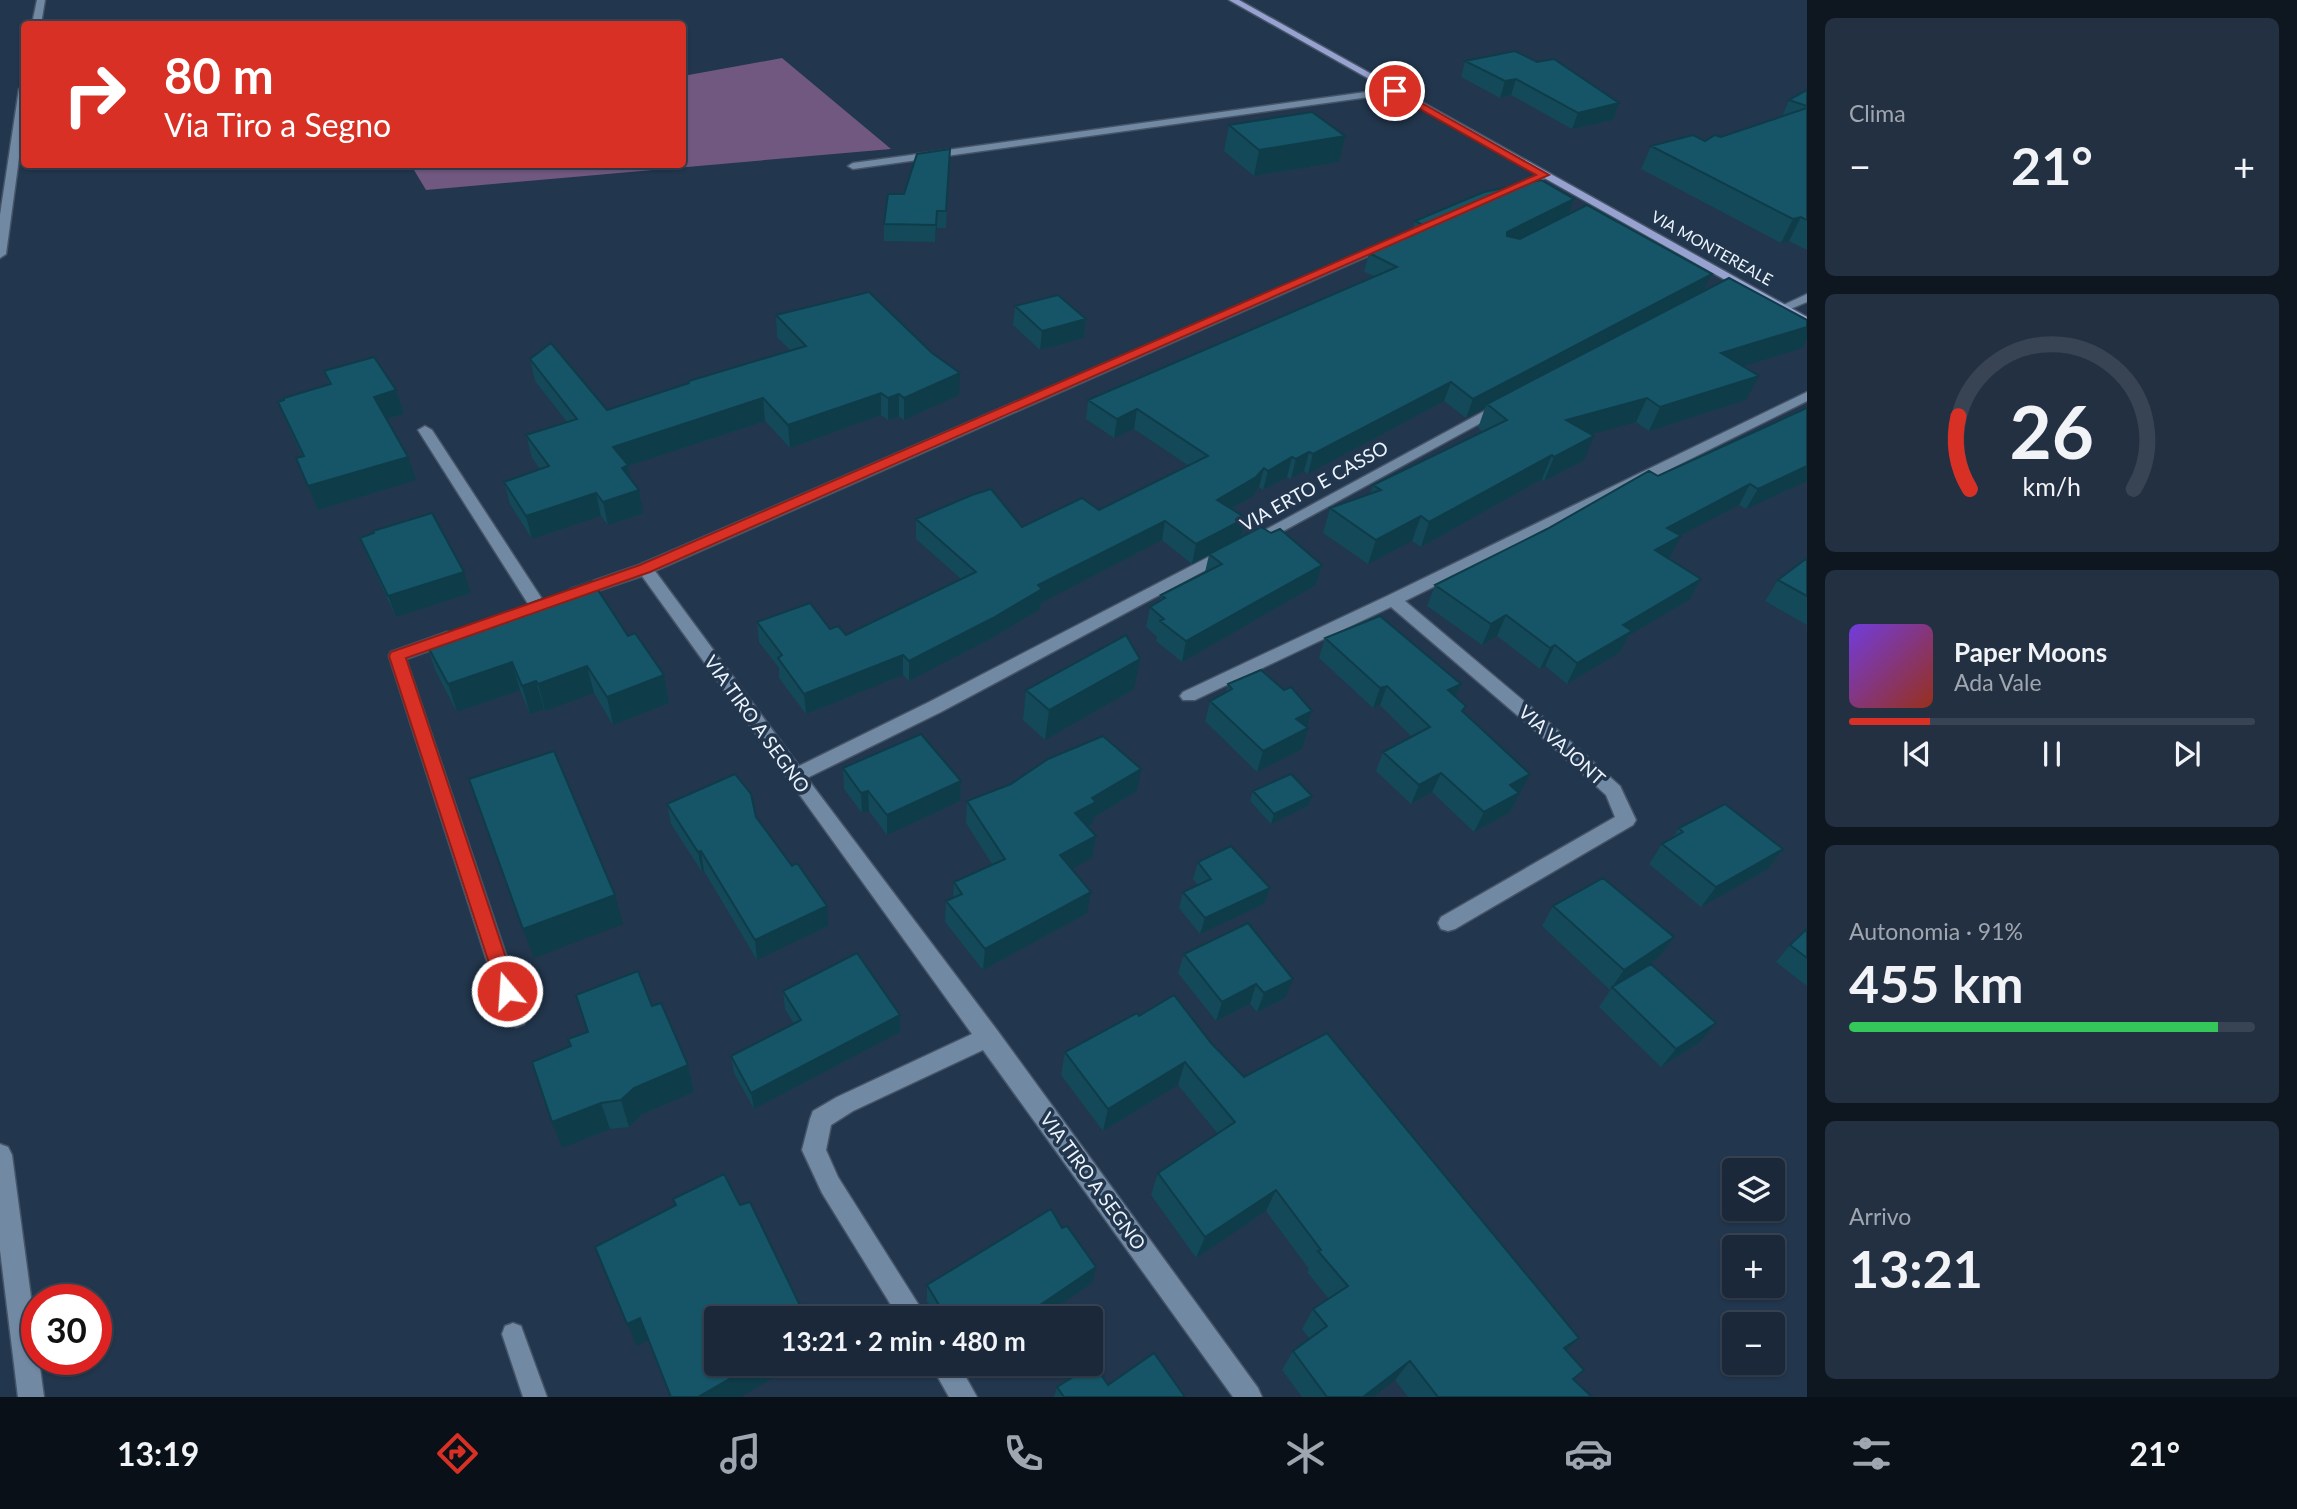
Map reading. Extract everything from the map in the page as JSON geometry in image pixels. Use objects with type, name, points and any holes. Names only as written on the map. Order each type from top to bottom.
[{"type":"main road","name":"VIA MONTEREALE","points":[[1233,0],[1544,175],[1594,209],[1739,282],[1807,322]]},
{"type":"street","points":[[37,21],[41,0]]},
{"type":"street","points":[[853,166],[1395,91]]},
{"type":"street","points":[[0,254],[21,110]]},
{"type":"street","points":[[1494,197],[1544,175]]},
{"type":"street","points":[[425,430],[531,608],[645,569],[1408,236]]},
{"type":"street","points":[[1715,294],[1739,282]]},
{"type":"street","points":[[1783,308],[1807,298]]},
{"type":"street","points":[[1189,696],[1393,600],[1807,396]]},
{"type":"street","name":"VIA ERTO E CASSO","points":[[794,776],[935,708],[1264,536],[1512,400]]},
{"type":"street","name":"VIA TIRO A SEGNO","points":[[645,569],[794,776],[989,1037],[1249,1397]]},
{"type":"street","name":"VIA VAJONT","points":[[1393,600],[1538,723],[1613,791],[1626,820],[1448,923]]},
{"type":"street","points":[[461,633],[397,656],[516,1017]]},
{"type":"street","points":[[906,1306],[830,1185],[814,1150],[821,1119],[845,1104],[989,1037]]},
{"type":"street","points":[[0,1154],[32,1397]]},
{"type":"street","points":[[951,1376],[964,1397]]},
{"type":"lane","points":[[513,1335],[535,1397]]},
{"type":"shaded area","points":[[782,58],[891,149],[686,167],[686,75]]},
{"type":"shaded area","points":[[413,168],[676,168],[426,190]]},
{"type":"building","points":[[1515,51],[1537,62],[1554,59],[1619,103],[1578,113],[1516,79],[1505,81],[1465,61]]},
{"type":"building","points":[[1807,90],[1807,106],[1789,100]]},
{"type":"building","points":[[1807,108],[1807,220],[1801,217],[1793,219],[1651,146],[1693,135],[1705,141],[1715,135],[1721,137]]},
{"type":"building","points":[[1312,112],[1345,136],[1259,150],[1229,125]]},
{"type":"building","points":[[950,149],[946,211],[937,211],[936,225],[884,224],[888,194],[904,194],[917,154]]},
{"type":"building","points":[[1541,180],[1574,199],[1507,232],[1507,236],[1520,239],[1587,205],[1712,274],[1473,399],[1451,382],[1313,454],[1309,452],[1296,459],[1292,457],[1268,471],[1264,468],[1256,477],[1217,500],[1246,518],[1196,544],[1165,521],[1038,585],[1042,589],[993,618],[909,661],[903,655],[804,694],[778,658],[782,655],[757,622],[810,603],[830,629],[838,626],[846,635],[976,572],[916,519],[991,489],[1022,527],[1082,498],[1099,510],[1208,456],[1137,409],[1117,419],[1088,400],[1397,267],[1369,253],[1425,226],[1415,221],[1484,192]]},
{"type":"building","points":[[1729,278],[1807,320],[1807,327],[1721,353],[1759,376],[1660,407],[1647,398],[1566,420],[1594,436],[1554,457],[1552,455],[1429,522],[1421,516],[1376,540],[1330,508],[1381,490],[1373,485],[1507,420],[1487,404]]},
{"type":"building","points":[[869,292],[932,353],[960,373],[904,398],[899,394],[888,398],[881,393],[788,425],[763,398],[613,447],[628,465],[622,468],[639,490],[603,502],[596,493],[526,516],[504,482],[549,466],[526,435],[577,419],[530,359],[551,343],[607,410],[689,381],[806,346],[776,315]]},
{"type":"building","points":[[1058,295],[1086,319],[1042,331],[1015,306]]},
{"type":"building","points":[[374,357],[396,390],[374,397],[408,457],[308,486],[296,458],[304,456],[278,402],[331,384],[324,371]]},
{"type":"building","points":[[1807,408],[1807,466],[1758,489],[1750,484],[1667,528],[1681,536],[1655,550],[1701,579],[1623,625],[1632,631],[1577,663],[1555,645],[1550,648],[1506,615],[1491,624],[1435,585],[1547,529],[1649,471],[1658,476]]},
{"type":"building","points":[[432,513],[464,572],[388,596],[360,538],[374,533],[373,531]]},
{"type":"building","points":[[1261,527],[1271,533],[1280,529],[1322,565],[1186,641],[1160,621],[1164,619],[1150,607],[1165,598],[1161,595],[1222,564],[1209,554]]},
{"type":"building","points":[[1807,558],[1807,596],[1778,580]]},
{"type":"building","points":[[592,581],[628,636],[635,633],[664,675],[607,697],[587,666],[538,684],[536,681],[522,686],[512,662],[448,684],[427,645],[508,616],[506,612]]},
{"type":"building","points":[[1380,616],[1461,684],[1448,690],[1466,706],[1462,711],[1530,774],[1510,785],[1519,793],[1484,812],[1441,773],[1419,785],[1383,752],[1430,727],[1387,686],[1380,688],[1325,638]]},
{"type":"building","points":[[1126,635],[1140,659],[1049,710],[1026,690]]},
{"type":"building","points":[[1261,670],[1284,690],[1291,687],[1312,711],[1296,719],[1308,728],[1263,751],[1210,701],[1232,689],[1228,684]]},
{"type":"building","points":[[921,734],[961,781],[887,815],[868,791],[861,793],[843,768]]},
{"type":"building","points":[[1103,736],[1141,769],[1092,798],[1096,802],[1075,813],[1096,836],[1060,855],[1091,892],[985,949],[946,901],[962,894],[954,882],[1005,859],[967,801],[1011,784],[1048,759]]},
{"type":"building","points":[[554,751],[615,895],[523,929],[469,779]]},
{"type":"building","points":[[735,774],[751,794],[756,817],[792,866],[797,863],[827,906],[755,940],[701,851],[698,852],[667,804]]},
{"type":"building","points":[[1291,774],[1312,796],[1274,814],[1253,791]]},
{"type":"building","points":[[1725,804],[1783,849],[1716,887],[1662,844],[1683,832],[1679,828]]},
{"type":"building","points":[[1231,846],[1270,888],[1205,918],[1183,892],[1211,879],[1198,862]]},
{"type":"building","points":[[1603,878],[1674,937],[1624,970],[1553,906]]},
{"type":"building","points":[[1248,923],[1293,979],[1264,993],[1256,984],[1222,1002],[1184,954]]},
{"type":"building","points":[[1807,929],[1807,958],[1790,945]]},
{"type":"building","points":[[857,953],[900,1015],[751,1093],[731,1056],[801,1020],[783,991]]},
{"type":"building","points":[[1651,964],[1716,1023],[1676,1049],[1612,987]]},
{"type":"building","points":[[638,971],[652,1006],[661,1003],[688,1065],[634,1088],[621,1100],[601,1103],[552,1122],[532,1062],[571,1046],[568,1039],[588,1032],[576,995]]},
{"type":"building","points":[[1174,995],[1211,1043],[1244,1077],[1327,1033],[1579,1338],[1564,1348],[1584,1370],[1573,1379],[1592,1397],[1438,1397],[1410,1361],[1363,1397],[1327,1397],[1293,1351],[1327,1326],[1313,1309],[1348,1286],[1318,1251],[1321,1250],[1276,1190],[1205,1237],[1158,1173],[1235,1122],[1185,1062],[1108,1109],[1065,1052],[1137,1013],[1139,1016]]},
{"type":"building","points":[[724,1174],[740,1205],[750,1202],[800,1306],[704,1306],[704,1376],[734,1376],[698,1397],[671,1397],[640,1318],[627,1324],[595,1247],[676,1205],[673,1199]]},
{"type":"building","points":[[1051,1209],[1062,1228],[1067,1226],[1096,1267],[1039,1306],[940,1306],[927,1285]]},
{"type":"building","points":[[1154,1353],[1185,1397],[1064,1397],[1057,1387],[1075,1376],[1102,1376],[1108,1385]]},
{"type":"route","points":[[507,991],[397,656],[645,569],[1544,175],[1395,91]]}]
